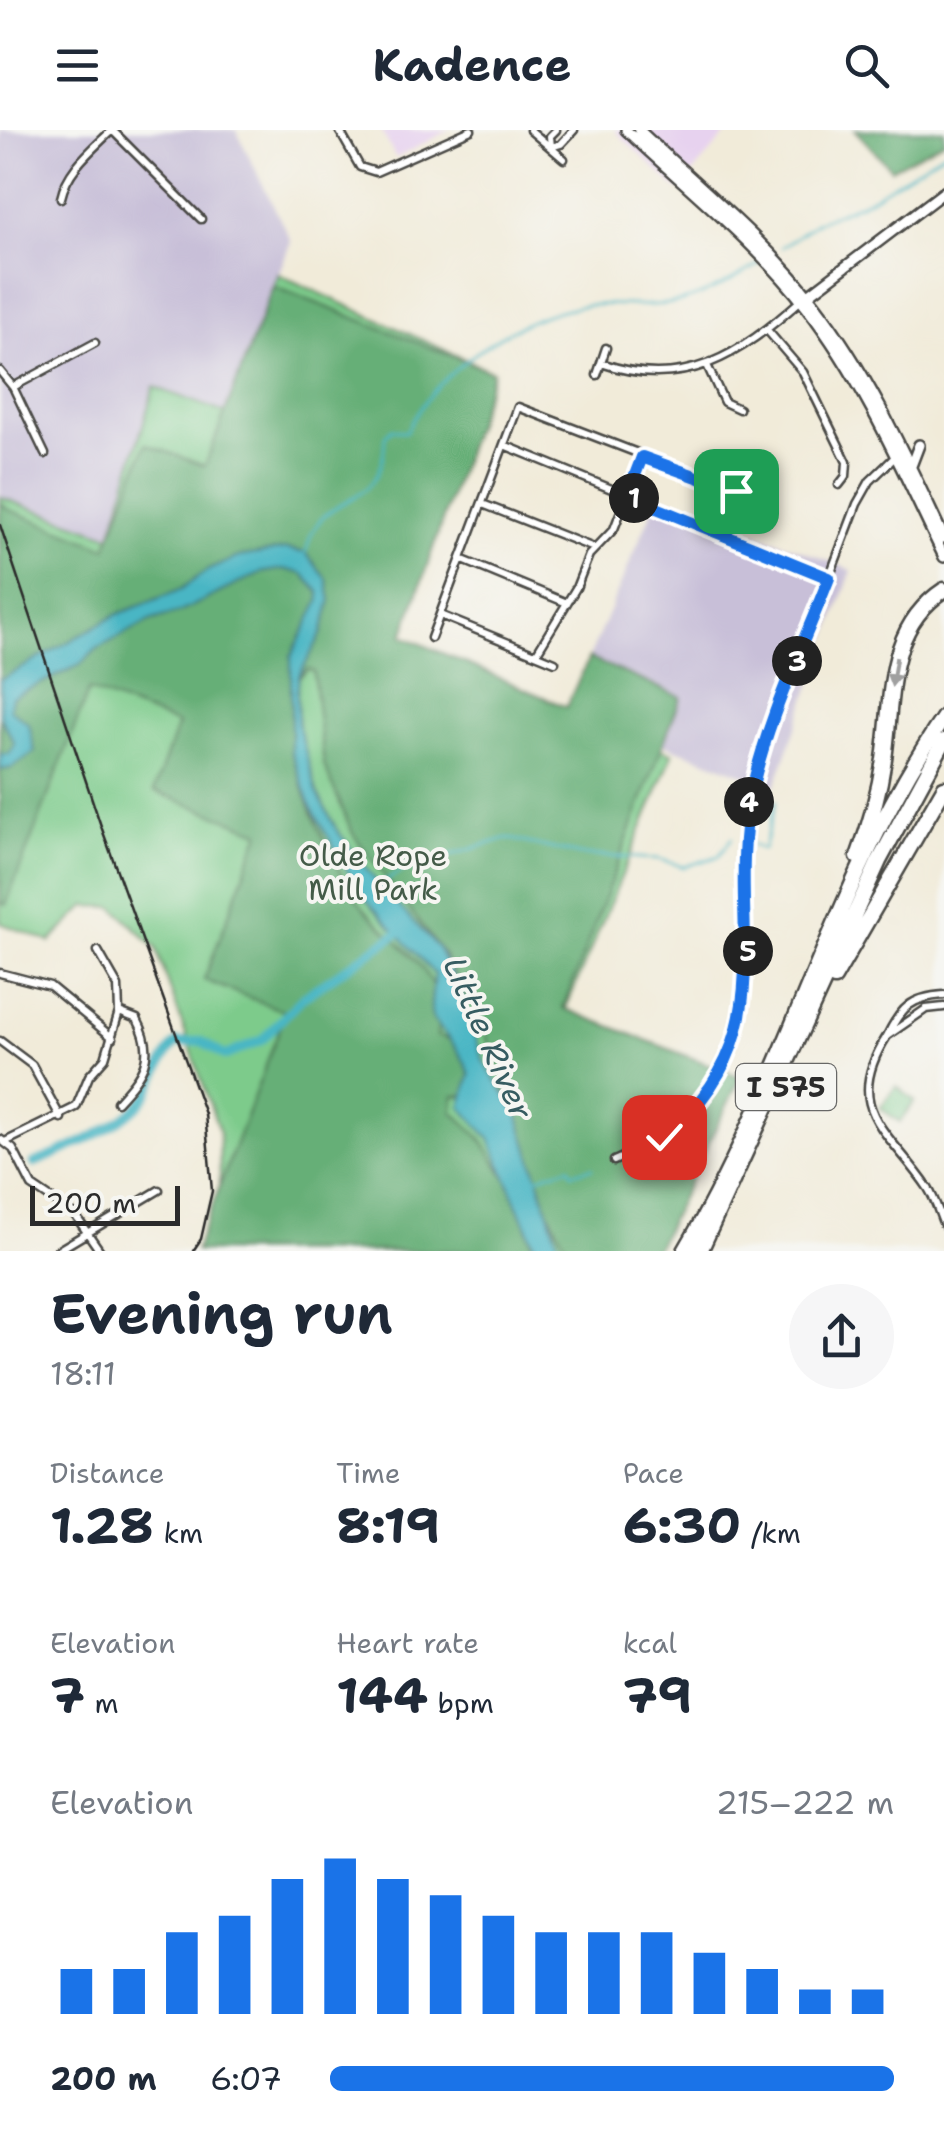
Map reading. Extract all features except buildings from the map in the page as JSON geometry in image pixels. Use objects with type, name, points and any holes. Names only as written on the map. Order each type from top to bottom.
[{"type":"highway","points":[[824,952],[876,799],[898,648],[914,617],[943,590]]},
{"type":"highway","name":"I 575","points":[[685,1251],[735,1152],[887,814],[944,717]]},
{"type":"highway","points":[[700,1251],[893,830],[944,741]]},
{"type":"highway","name":"I 575","points":[[708,1251],[901,830],[944,753]]},
{"type":"highway","points":[[834,978],[944,788]]},
{"type":"main road","points":[[626,130],[804,298]]},
{"type":"main road","points":[[639,130],[804,298],[898,454],[944,557]]},
{"type":"main road","points":[[804,298],[944,192]]},
{"type":"main road","points":[[910,468],[919,445]]},
{"type":"main road","points":[[898,454],[910,468],[944,538]]},
{"type":"street","points":[[61,198],[64,183],[77,165],[112,130],[200,219]]},
{"type":"street","points":[[339,130],[360,167],[376,172],[471,130]]},
{"type":"street","points":[[530,130],[564,159]]},
{"type":"street","points":[[551,147],[550,136],[556,130]]},
{"type":"street","points":[[551,147],[574,130]]},
{"type":"street","points":[[602,363],[637,376],[707,365],[767,330],[804,298]]},
{"type":"street","points":[[767,330],[803,372],[847,462],[846,476],[839,486]]},
{"type":"street","points":[[13,388],[95,343]]},
{"type":"street","points":[[596,375],[606,348]]},
{"type":"street","points":[[707,365],[724,402],[739,409]]},
{"type":"street","points":[[0,371],[13,388],[45,454]]},
{"type":"street","points":[[431,638],[485,505],[518,408],[736,491]]},
{"type":"street","points":[[504,445],[829,578]]},
{"type":"street","points":[[614,1161],[664,1137],[696,1108],[720,1070],[736,1032],[748,974],[743,857],[750,797],[865,488],[898,454]]},
{"type":"street","points":[[536,654],[594,548],[614,529],[642,457]]},
{"type":"street","points":[[485,505],[594,548]]},
{"type":"street","points":[[462,560],[567,602]]},
{"type":"street","points":[[440,615],[555,662]]},
{"type":"street","points":[[98,952],[118,986],[120,1012],[114,1038],[76,1107],[60,1118],[3,1141],[32,1186],[75,1215],[100,1251]]},
{"type":"street","points":[[0,973],[50,986],[114,1038]]},
{"type":"street","points":[[944,994],[917,998],[904,1007],[869,1071],[870,1111],[929,1190],[944,1224]]},
{"type":"street","points":[[888,1036],[926,1009],[944,1007]]},
{"type":"street","points":[[117,1102],[142,1075],[148,1052],[138,1018],[120,1012]]},
{"type":"street","points":[[0,1041],[32,1065],[60,1118]]},
{"type":"street","points":[[57,1251],[160,1190]]},
{"type":"shaded area","points":[[0,130],[236,130],[291,241],[205,466],[106,549],[0,502]]},
{"type":"shaded area","points":[[381,130],[449,130],[396,158]]},
{"type":"shaded area","points":[[614,130],[730,130],[678,190]]},
{"type":"shaded area","points":[[659,495],[852,570],[775,786],[663,744],[681,697],[589,658]]},
{"type":"green space","points":[[855,130],[944,130],[944,141],[891,169]]},
{"type":"green space","name":"Olde Rope Mill Park","points":[[278,274],[493,372],[403,636],[673,754],[560,1022],[645,1251],[232,1251],[220,1185],[219,1131],[156,948],[114,907],[86,906],[50,942],[0,923],[0,497],[111,536],[154,387],[225,413]]},
{"type":"green space","name":"Olde Rope Mill Park","points":[[273,286],[493,372],[403,636],[566,707],[589,658],[681,697],[563,1008],[741,1077],[655,1251],[569,1251],[539,1193],[517,1118],[474,1005],[443,954],[353,834],[324,765],[313,671],[308,669],[295,681],[297,762],[307,801],[357,899],[407,951],[434,988],[439,1010],[437,1036],[458,1042],[474,1082],[467,1095],[454,1096],[453,1112],[480,1137],[513,1188],[535,1251],[195,1251],[286,1012],[204,980],[260,832],[154,791],[178,724],[89,690],[6,905],[0,903],[0,502],[7,509],[106,548],[146,444],[205,466]]},
{"type":"green space","points":[[896,1086],[915,1101],[900,1122],[880,1108]]},
{"type":"water","points":[[286,549],[306,553],[327,579],[331,600],[322,633],[299,676],[297,694],[298,724],[317,792],[337,830],[377,882],[438,948],[464,1000],[484,1062],[518,1114],[561,1251],[537,1251],[490,1139],[461,1107],[470,1074],[432,1017],[434,974],[360,893],[311,807],[291,752],[291,656],[320,593],[303,574],[284,569],[260,573],[180,612],[149,621],[97,649],[80,665],[12,697],[10,709],[29,724],[35,752],[12,768],[0,770],[0,754],[9,754],[15,744],[0,716],[0,680],[118,614],[180,590],[208,570],[238,557]]},
{"type":"waterway","points":[[782,247],[817,222],[866,201],[944,152]]},
{"type":"waterway","points":[[304,556],[321,519],[367,488],[376,477],[385,436],[392,429],[406,432],[436,389],[480,350],[531,321],[557,312],[582,306],[682,301],[712,290],[759,264]]},
{"type":"waterway","points":[[751,844],[763,850],[776,801]]},
{"type":"waterway","points":[[380,885],[403,870],[507,838],[580,855],[659,859],[684,867],[719,856],[732,838]]},
{"type":"waterway","points":[[182,1043],[201,1041],[225,1056],[262,1040],[303,997],[404,929]]},
{"type":"waterway","points":[[34,1163],[95,1135],[138,1106],[178,1042]]},
{"type":"waterway","points":[[532,1179],[569,1167],[572,1173],[592,1168]]},
{"type":"railway","points":[[0,525],[102,829],[205,1114],[212,1191],[201,1239],[193,1251]]},
{"type":"route","points":[[664,1137],[696,1108],[720,1070],[736,1032],[748,974],[743,857],[750,797],[767,741],[829,578],[627,496],[642,457],[736,491]]},
{"type":"water label","name":"Little River","points":[[488,1038]]}]
